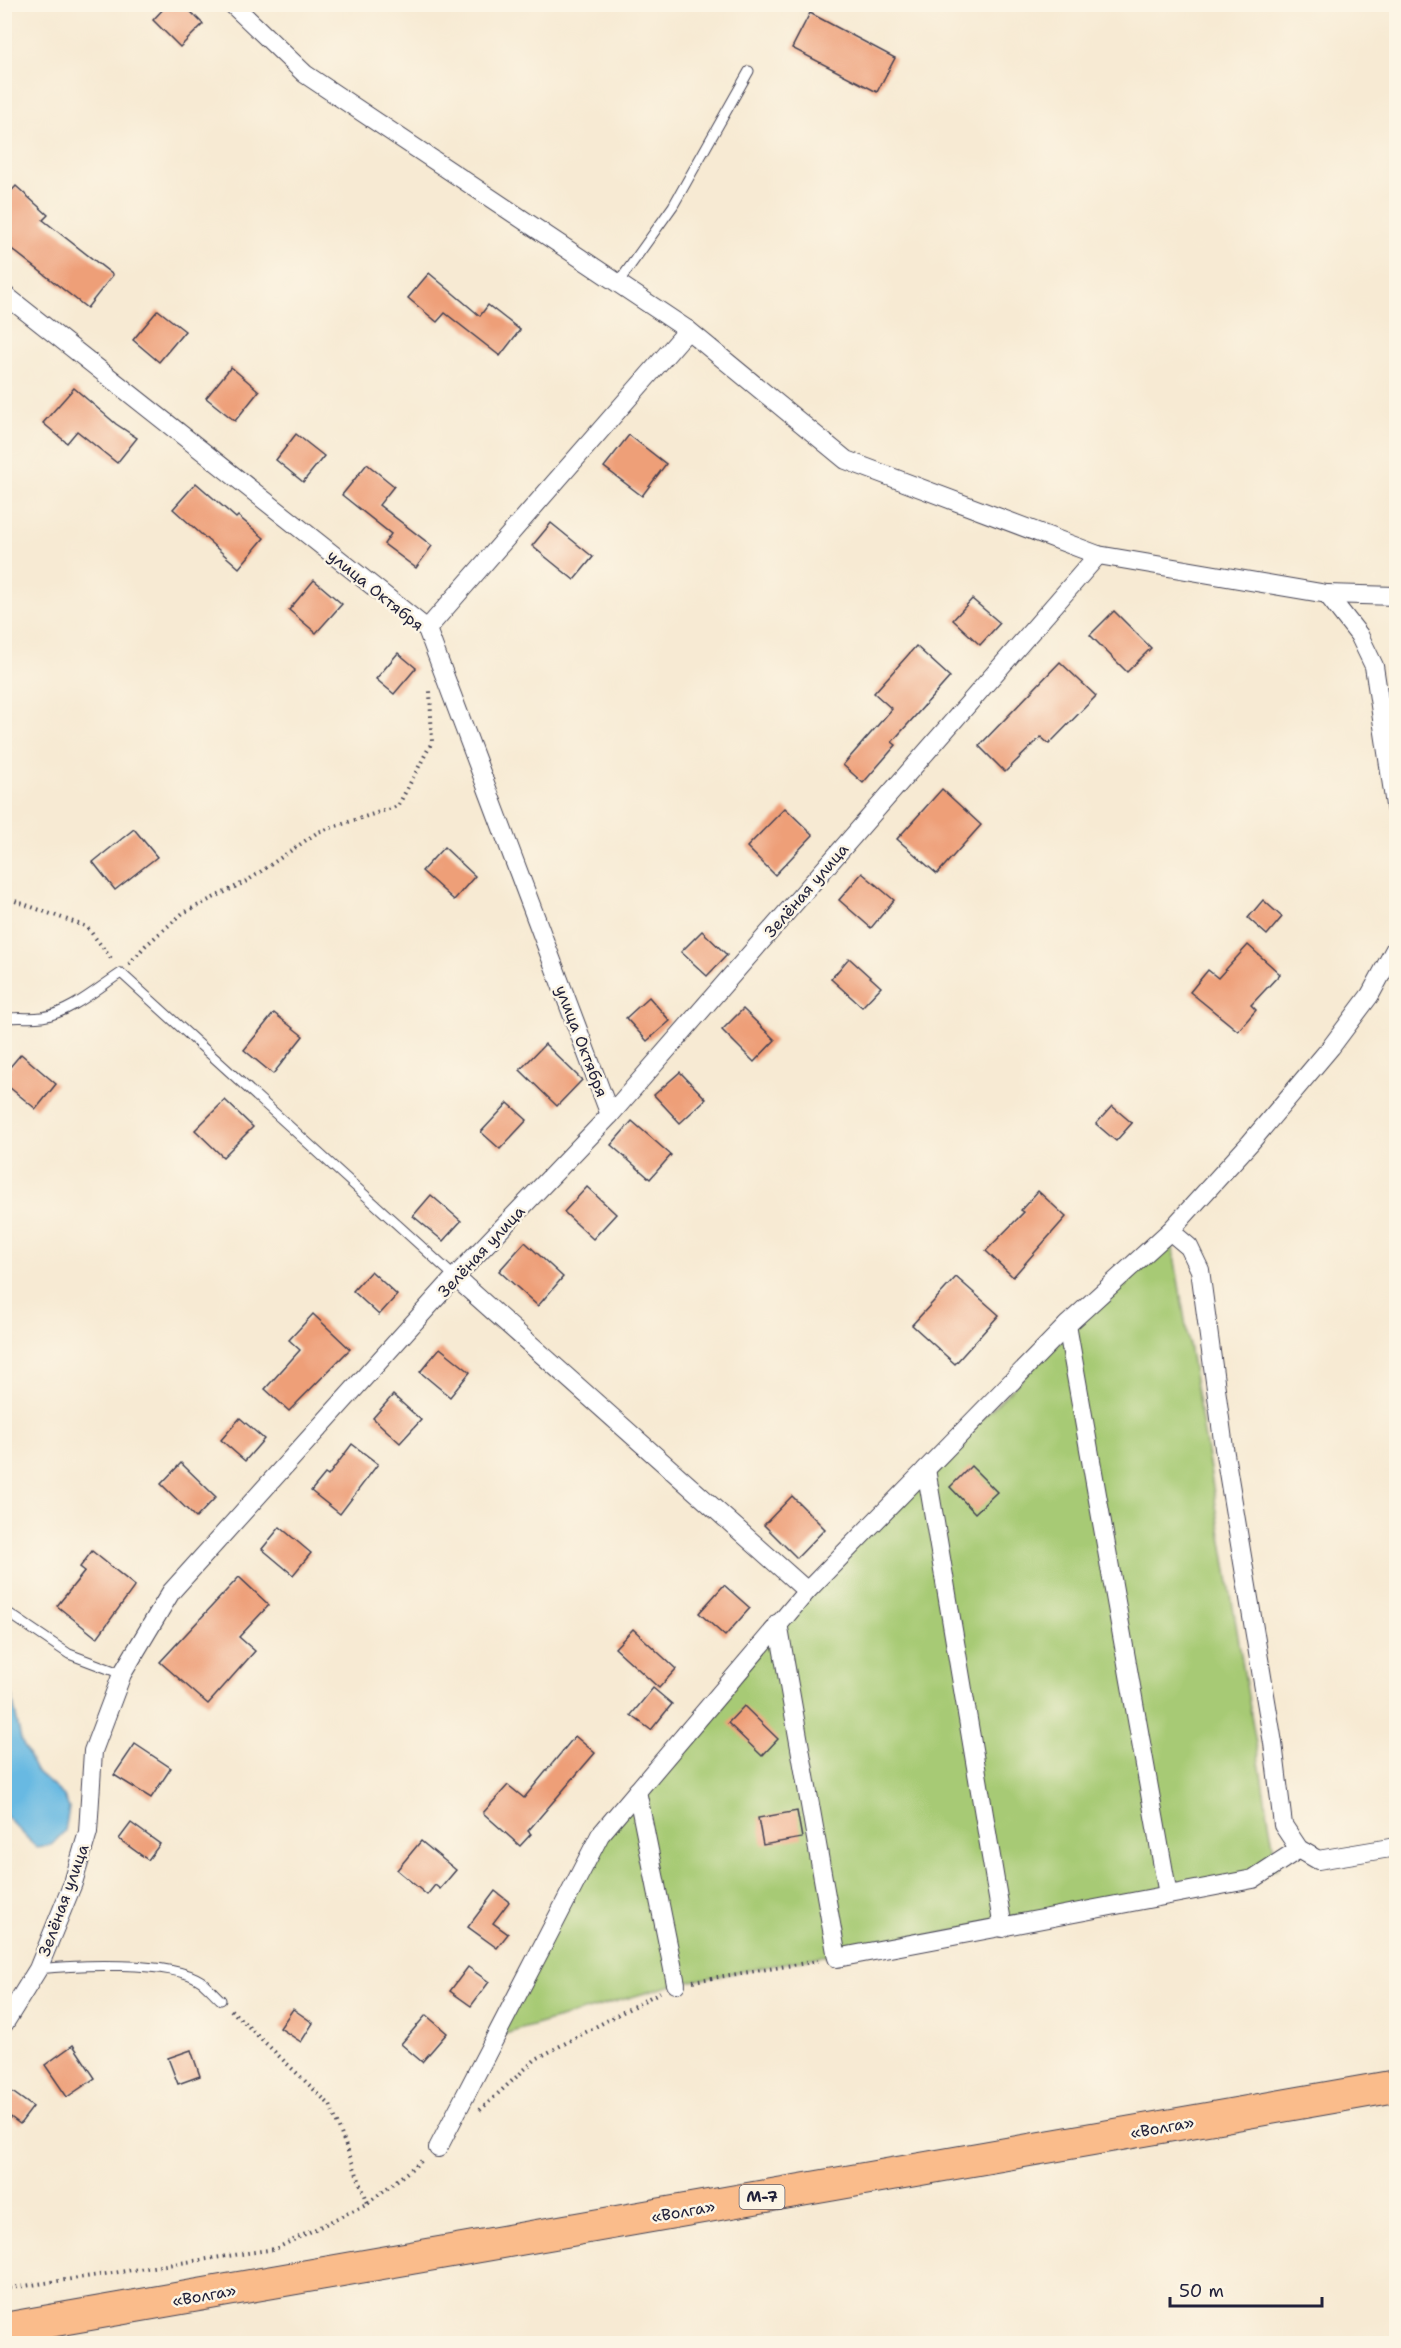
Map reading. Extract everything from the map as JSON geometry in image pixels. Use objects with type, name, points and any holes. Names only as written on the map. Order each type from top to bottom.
[{"type":"highway","name":"«Волга»","points":[[4,2329],[1396,2086]]},
{"type":"street","points":[[232,4],[305,74],[688,330],[846,460],[1098,555],[1327,594],[1396,596]]},
{"type":"street","name":"улица Октября","points":[[4,294],[427,628],[610,1115]]},
{"type":"street","points":[[427,628],[688,330]]},
{"type":"street","name":"Зелёная улица","points":[[4,2024],[38,1969],[73,1883],[88,1832],[93,1751],[122,1674],[171,1592],[455,1277],[610,1115],[1098,555]]},
{"type":"street","points":[[1327,594],[1359,635],[1374,666],[1396,812]]},
{"type":"street","points":[[438,2148],[600,1835],[807,1591],[1067,1325],[1170,1231],[1250,1143],[1331,1047],[1370,994],[1396,947]]},
{"type":"street","points":[[1170,1231],[1189,1247],[1200,1270],[1224,1448],[1273,1743],[1282,1825],[1299,1849],[1318,1860],[1396,1847]]},
{"type":"street","points":[[455,1277],[807,1591]]},
{"type":"street","points":[[1067,1325],[1168,1895]]},
{"type":"street","points":[[926,1469],[1003,1928]]},
{"type":"street","points":[[778,1623],[837,1958],[1253,1879],[1299,1849]]},
{"type":"street","points":[[637,1791],[676,1984]]},
{"type":"lane","points":[[618,283],[673,206],[749,71]]},
{"type":"lane","points":[[4,1019],[17,1016],[42,1017],[64,1009],[122,973],[455,1277]]},
{"type":"lane","points":[[4,1610],[69,1654],[122,1674]]},
{"type":"lane","points":[[38,1969],[91,1964],[182,1972],[200,1980],[221,2000]]},
{"type":"path","points":[[4,897],[87,927],[122,973],[145,946],[183,913],[247,881],[318,832],[398,806],[432,742],[429,686]]},
{"type":"path","points":[[221,2000],[330,2105],[369,2203]]},
{"type":"green space","points":[[1170,1231],[1277,1869],[676,1984],[498,2036],[600,1835],[778,1623]]},
{"type":"water","points":[[4,1678],[12,1697],[21,1740],[36,1771],[64,1796],[69,1808],[65,1831],[51,1845],[36,1847],[5,1815]]},
{"type":"building","points":[[168,4],[183,4],[203,24],[180,47],[153,20]]},
{"type":"building","points":[[810,13],[895,58],[877,92],[792,48]]},
{"type":"building","points":[[16,186],[48,215],[43,220],[113,275],[87,308],[4,243],[4,199]]},
{"type":"building","points":[[429,273],[480,316],[488,305],[520,330],[500,356],[445,313],[437,322],[408,298]]},
{"type":"building","points":[[158,310],[185,331],[159,362],[133,340]]},
{"type":"building","points":[[231,367],[259,391],[235,421],[206,398]]},
{"type":"building","points":[[74,388],[116,424],[137,438],[117,463],[77,431],[67,443],[43,423]]},
{"type":"building","points":[[296,434],[324,456],[303,482],[276,460]]},
{"type":"building","points":[[629,435],[666,464],[642,496],[604,467]]},
{"type":"building","points":[[367,464],[394,486],[379,505],[432,546],[416,568],[384,544],[391,534],[342,495]]},
{"type":"building","points":[[196,483],[236,518],[238,516],[264,538],[239,568],[173,509]]},
{"type":"building","points":[[551,523],[593,557],[574,580],[532,546]]},
{"type":"building","points":[[314,580],[342,604],[316,633],[289,610]]},
{"type":"building","points":[[972,599],[1000,623],[980,645],[953,620]]},
{"type":"building","points":[[1114,611],[1151,648],[1127,672],[1090,635]]},
{"type":"building","points":[[916,646],[950,677],[892,742],[896,745],[863,783],[843,765],[892,709],[874,693]]},
{"type":"building","points":[[398,653],[416,668],[394,694],[376,679]]},
{"type":"building","points":[[1060,662],[1096,696],[1049,744],[1041,737],[1005,772],[979,746]]},
{"type":"building","points":[[942,789],[981,825],[937,874],[897,839]]},
{"type":"building","points":[[785,808],[813,835],[775,875],[747,847]]},
{"type":"building","points":[[134,829],[157,857],[115,890],[93,862]]},
{"type":"building","points":[[444,847],[475,876],[454,900],[422,871]]},
{"type":"building","points":[[862,873],[894,900],[871,928],[839,900]]},
{"type":"building","points":[[1263,900],[1282,917],[1267,935],[1248,918]]},
{"type":"building","points":[[702,931],[727,955],[707,976],[681,952]]},
{"type":"building","points":[[1248,945],[1280,974],[1251,1005],[1256,1010],[1238,1031],[1190,992],[1208,970],[1218,978]]},
{"type":"building","points":[[849,958],[881,987],[862,1007],[831,979]]},
{"type":"building","points":[[649,997],[670,1021],[647,1041],[626,1018]]},
{"type":"building","points":[[743,1009],[775,1040],[754,1062],[722,1030]]},
{"type":"building","points":[[274,1013],[303,1036],[273,1074],[244,1050]]},
{"type":"building","points":[[545,1044],[582,1080],[557,1106],[520,1070]]},
{"type":"building","points":[[21,1054],[56,1084],[36,1109],[4,1083],[4,1074]]},
{"type":"building","points":[[680,1072],[706,1099],[680,1123],[654,1095]]},
{"type":"building","points":[[225,1100],[253,1127],[223,1157],[195,1130]]},
{"type":"building","points":[[508,1103],[527,1120],[500,1149],[481,1132]]},
{"type":"building","points":[[1112,1106],[1132,1123],[1116,1141],[1096,1124]]},
{"type":"building","points":[[632,1121],[671,1155],[650,1179],[611,1145]]},
{"type":"building","points":[[587,1187],[616,1214],[593,1239],[564,1212]]},
{"type":"building","points":[[1038,1191],[1066,1217],[1013,1277],[986,1251],[1024,1212],[1021,1210]]},
{"type":"building","points":[[431,1195],[461,1221],[443,1241],[413,1216]]},
{"type":"building","points":[[525,1242],[563,1277],[538,1306],[499,1271]]},
{"type":"building","points":[[371,1271],[397,1295],[379,1315],[353,1291]]},
{"type":"building","points":[[956,1277],[999,1315],[955,1364],[912,1325]]},
{"type":"building","points":[[313,1314],[350,1349],[289,1411],[265,1389],[300,1350],[289,1340]]},
{"type":"building","points":[[440,1348],[470,1372],[450,1397],[420,1372]]},
{"type":"building","points":[[393,1395],[421,1420],[400,1443],[373,1418]]},
{"type":"building","points":[[240,1418],[264,1439],[245,1461],[221,1440]]},
{"type":"building","points":[[352,1444],[378,1464],[340,1514],[311,1491],[325,1474],[328,1476]]},
{"type":"building","points":[[181,1463],[216,1497],[196,1518],[161,1484]]},
{"type":"building","points":[[971,1466],[997,1492],[975,1513],[950,1487]]},
{"type":"building","points":[[792,1496],[825,1529],[797,1558],[764,1525]]},
{"type":"building","points":[[280,1527],[311,1553],[293,1575],[262,1549]]},
{"type":"building","points":[[92,1551],[135,1586],[97,1638],[57,1606],[85,1571],[80,1567]]},
{"type":"building","points":[[239,1577],[269,1605],[239,1637],[255,1651],[208,1704],[160,1662]]},
{"type":"building","points":[[724,1585],[750,1608],[725,1636],[699,1613]]},
{"type":"building","points":[[633,1629],[676,1669],[659,1688],[615,1648]]},
{"type":"building","points":[[653,1688],[672,1704],[651,1730],[631,1715]]},
{"type":"building","points":[[744,1706],[778,1739],[762,1756],[728,1723]]},
{"type":"building","points":[[575,1736],[595,1753],[528,1831],[531,1834],[520,1846],[483,1813],[508,1785],[524,1798]]},
{"type":"building","points":[[135,1744],[171,1768],[151,1798],[114,1775]]},
{"type":"building","points":[[797,1811],[802,1838],[763,1845],[758,1818]]},
{"type":"building","points":[[131,1823],[160,1844],[148,1860],[119,1839]]},
{"type":"building","points":[[421,1841],[456,1870],[440,1889],[435,1885],[427,1895],[397,1870]]},
{"type":"building","points":[[495,1891],[509,1902],[493,1923],[508,1934],[497,1948],[468,1927]]},
{"type":"building","points":[[468,1967],[489,1982],[471,2006],[450,1991]]},
{"type":"building","points":[[293,2009],[313,2023],[301,2042],[280,2028]]},
{"type":"building","points":[[426,2015],[447,2033],[422,2062],[401,2044]]},
{"type":"building","points":[[73,2045],[95,2078],[67,2097],[45,2065]]},
{"type":"building","points":[[191,2050],[200,2076],[178,2084],[168,2058]]},
{"type":"building","points":[[4,2086],[33,2107],[20,2124],[4,2112]]}]
